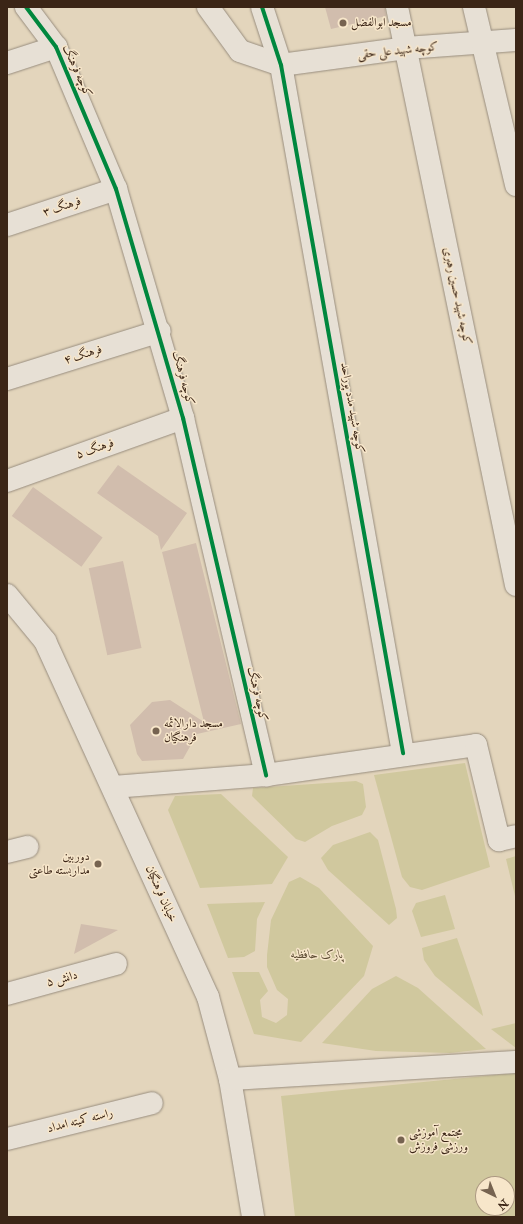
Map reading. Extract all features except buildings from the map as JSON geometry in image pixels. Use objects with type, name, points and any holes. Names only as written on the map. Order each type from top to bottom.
[{"type":"street","name":"کوچه فرهنگ","points":[[26,7],[56,47],[116,189],[160,331],[183,418],[266,775]]},
{"type":"street","points":[[208,7],[240,52],[281,65]]},
{"type":"street","name":"کوچه شهید مدد پوراحد","points":[[262,7],[281,65],[403,753]]},
{"type":"street","name":"کوچه شهید حسین رهبری","points":[[397,7],[508,498],[516,585]]},
{"type":"street","points":[[474,7],[516,185]]},
{"type":"street","name":"کوچه شهید علی حقی","points":[[281,65],[406,48],[483,44],[516,40]]},
{"type":"street","points":[[7,63],[56,47]]},
{"type":"street","name":"فرهنگ ۳","points":[[7,225],[116,189]]},
{"type":"street","name":"فرهنگ ۴","points":[[7,379],[160,331]]},
{"type":"street","name":"فرهنگ ۵","points":[[7,481],[183,418]]},
{"type":"street","name":"خیابان فرهنگیان","points":[[7,595],[45,641],[208,997],[230,1079],[253,1217]]},
{"type":"street","points":[[113,787],[266,775],[403,753],[476,744],[499,840],[516,836]]},
{"type":"street","points":[[7,852],[28,846]]},
{"type":"street","name":"دانش ۵","points":[[7,994],[116,964]]},
{"type":"street","points":[[230,1079],[516,1062]]},
{"type":"street","name":"راسته کمیته امداد","points":[[7,1139],[152,1103]]},
{"type":"green space","points":[[465,763],[490,867],[422,890],[410,887],[402,877],[374,775]]},
{"type":"green space","points":[[356,781],[363,784],[366,807],[362,815],[332,826],[305,842],[296,839],[252,796],[253,788]]},
{"type":"green space","points":[[221,794],[288,857],[272,884],[200,888],[168,810],[175,796]]},
{"type":"green space","points":[[370,832],[378,840],[396,909],[397,918],[389,925],[328,870],[321,858],[333,845]]},
{"type":"green space","points":[[516,856],[516,900],[506,859]]},
{"type":"green space","name":"پارک حافظیه","points":[[300,877],[319,888],[373,946],[364,976],[301,1042],[254,1034],[232,972],[259,972],[268,991],[260,1000],[262,1017],[276,1023],[287,1015],[288,999],[277,990],[267,967],[267,955],[271,920],[289,882]]},
{"type":"green space","points":[[445,895],[455,929],[421,937],[412,911],[416,903]]},
{"type":"green space","name":"پارک حافظیه","points":[[265,902],[257,919],[255,951],[244,957],[228,958],[207,904]]},
{"type":"green space","points":[[457,938],[483,1016],[435,976],[424,960],[422,948]]},
{"type":"green space","points":[[396,976],[418,988],[486,1049],[450,1053],[376,1051],[322,1043],[372,989]]},
{"type":"green space","points":[[516,1023],[516,1048],[491,1029]]},
{"type":"green space","name":"مجتمع آموزشی ورزشی فروزش","points":[[516,1073],[516,1217],[295,1217],[281,1096]]},
{"type":"cycle path","points":[[26,7],[56,47],[116,189],[183,418],[266,775]]},
{"type":"cycle path","points":[[262,7],[281,65],[403,753]]},
{"type":"place","name":"مسجد ابوالفضل","points":[[343,23]]},
{"type":"place","name":"مسجد دارالائمه فرهنگیان","points":[[156,731]]},
{"type":"place","name":"دوربین مداربسته طاعتی","points":[[98,864]]},
{"type":"place","name":"مجتمع آموزشی ورزشی فروزش","points":[[401,1140]]}]
